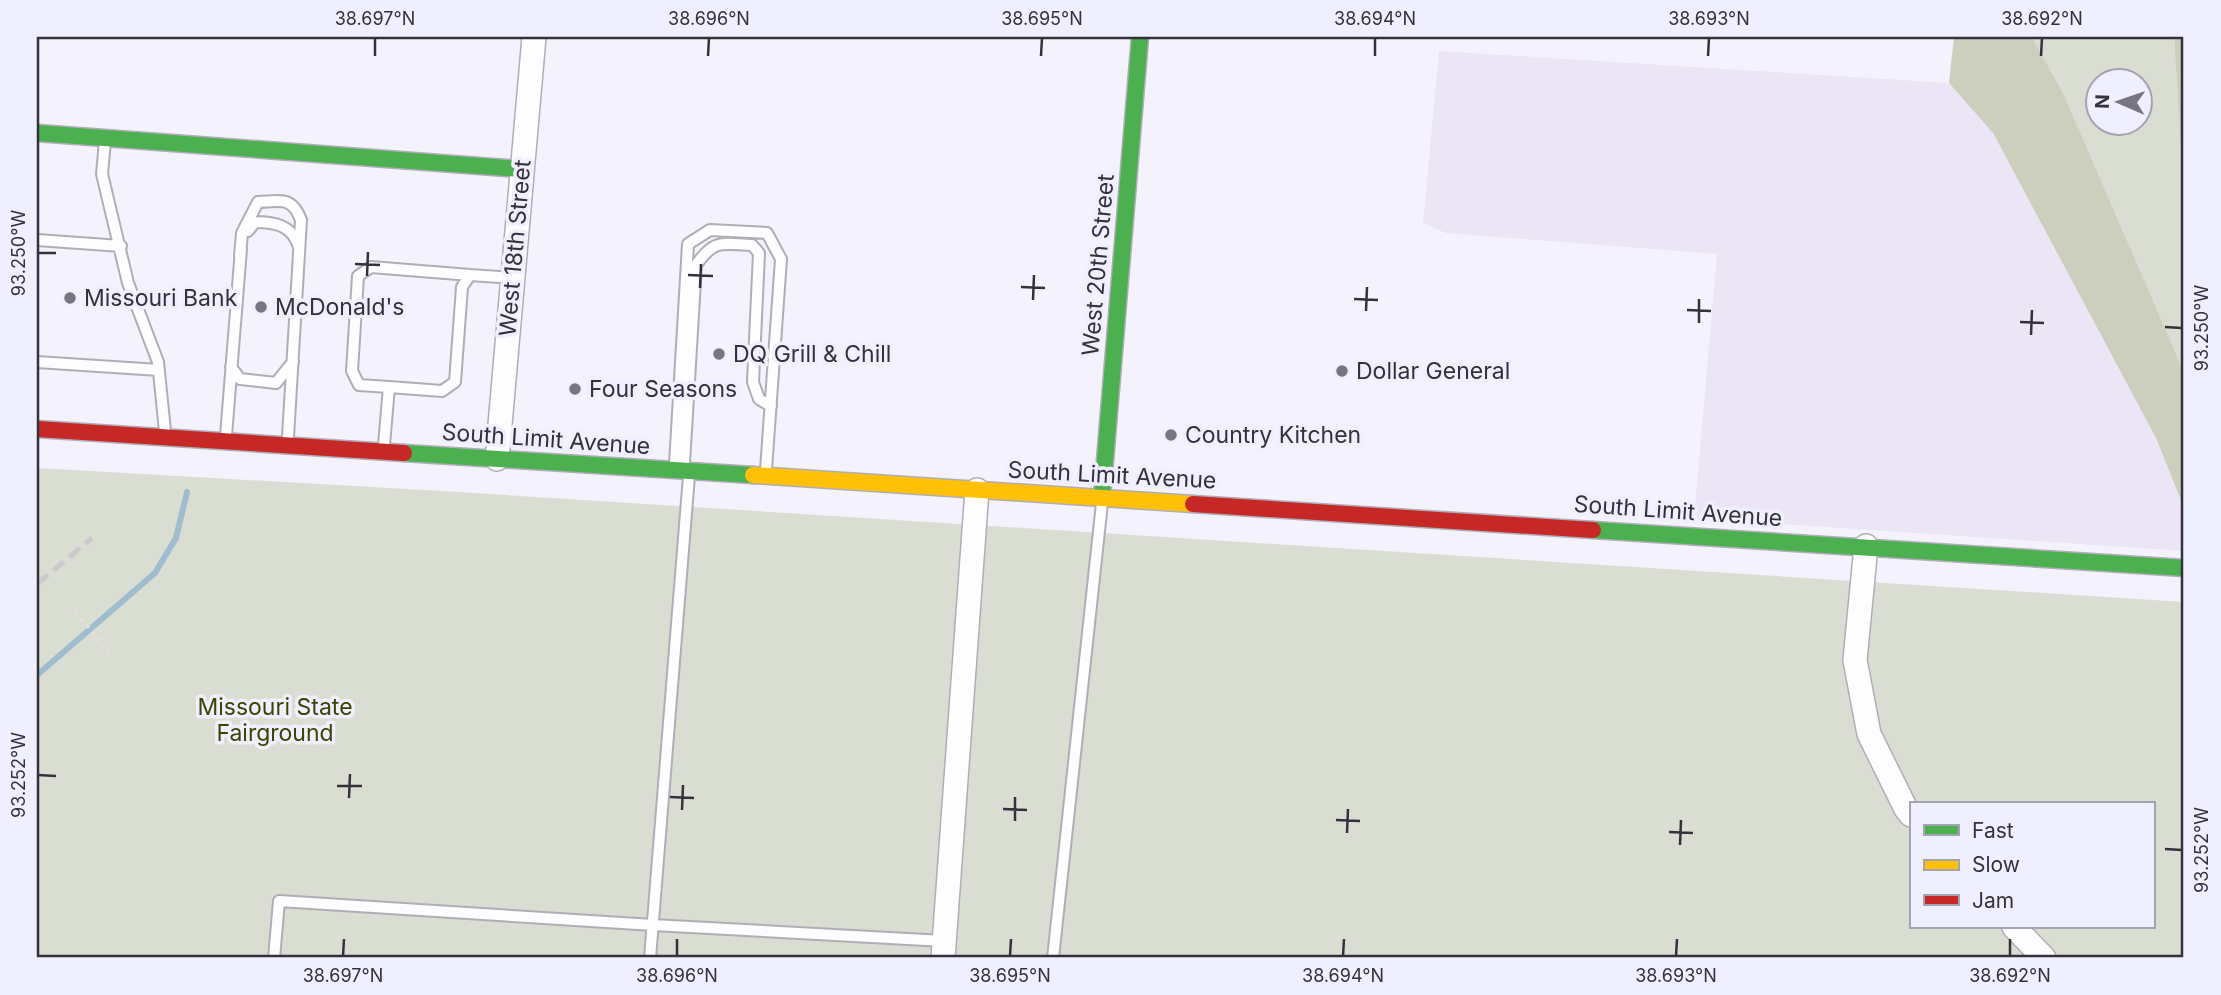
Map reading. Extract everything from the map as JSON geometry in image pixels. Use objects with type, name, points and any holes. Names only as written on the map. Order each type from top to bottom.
[{"type":"main road","name":"West 20th Street","points":[[1102,497],[1140,37]]},
{"type":"main road","points":[[37,133],[522,169]]},
{"type":"main road","name":"South Limit Avenue","points":[[37,429],[2184,568]]},
{"type":"street","name":"West 18th Street","points":[[497,459],[534,37]]},
{"type":"street","points":[[944,950],[977,490]]},
{"type":"street","points":[[1866,546],[1855,660],[1868,734],[1910,814]]},
{"type":"street","points":[[2015,928],[2043,958]]},
{"type":"lane","points":[[105,138],[102,174],[128,283],[158,362],[166,437]]},
{"type":"lane","points":[[226,441],[242,233],[258,202],[286,201],[296,206],[301,220],[288,445]]},
{"type":"lane","points":[[240,256],[244,238],[255,222],[276,222],[288,229],[299,250]]},
{"type":"lane","points":[[683,471],[688,244],[710,230],[767,233],[781,259],[766,477]]},
{"type":"lane","points":[[37,240],[121,246]]},
{"type":"lane","points":[[650,958],[696,265],[707,250],[719,244],[752,245],[759,253],[753,382],[760,399],[771,406]]},
{"type":"lane","points":[[470,275],[462,287],[455,382],[442,391],[359,385],[352,371],[358,276],[371,267],[512,278]]},
{"type":"lane","points":[[37,362],[159,370]]},
{"type":"lane","points":[[231,367],[240,379],[276,383],[293,362]]},
{"type":"lane","points":[[384,451],[388,387]]},
{"type":"lane","points":[[1053,958],[1102,497]]},
{"type":"lane","points":[[274,958],[279,901],[653,925],[944,950]]},
{"type":"path","points":[[76,612],[110,654]]},
{"type":"shaded area","points":[[1439,51],[1949,83],[1993,133],[2156,438],[2184,508],[2184,551],[1694,518],[1717,254],[1446,233],[1423,223]]},
{"type":"green space","points":[[1954,37],[2032,37],[2064,95],[2184,372],[2184,508],[2156,438],[1993,133],[1949,83]]},
{"type":"green space","points":[[2032,37],[2174,37],[2184,173],[2184,372],[2064,95]]},
{"type":"green space","points":[[2174,37],[2184,37],[2184,173],[2181,153]]},
{"type":"green space","name":"Missouri State Fairground","points":[[37,468],[442,491],[2184,602],[2184,958],[37,958]]},
{"type":"waterway","points":[[37,675],[155,573],[176,538],[187,492]]},
{"type":"railway","points":[[37,584],[92,538]]},
{"type":"traffic: fast","points":[[1102,497],[1140,37]]},
{"type":"traffic: fast","points":[[37,133],[521,169]]},
{"type":"traffic: fast","points":[[404,453],[753,475]]},
{"type":"traffic: fast","points":[[1593,530],[2184,568]]},
{"type":"traffic: slow","points":[[753,475],[1193,504]]},
{"type":"traffic: jam","points":[[37,429],[404,453]]},
{"type":"traffic: jam","points":[[1193,504],[1593,530]]},
{"type":"place","name":"Missouri Bank","points":[[70,298]]},
{"type":"place","name":"McDonald's","points":[[261,307]]},
{"type":"place","name":"DQ Grill & Chill","points":[[719,354]]},
{"type":"place","name":"Dollar General","points":[[1342,371]]},
{"type":"place","name":"Four Seasons","points":[[575,389]]},
{"type":"place","name":"Country Kitchen","points":[[1171,435]]}]
